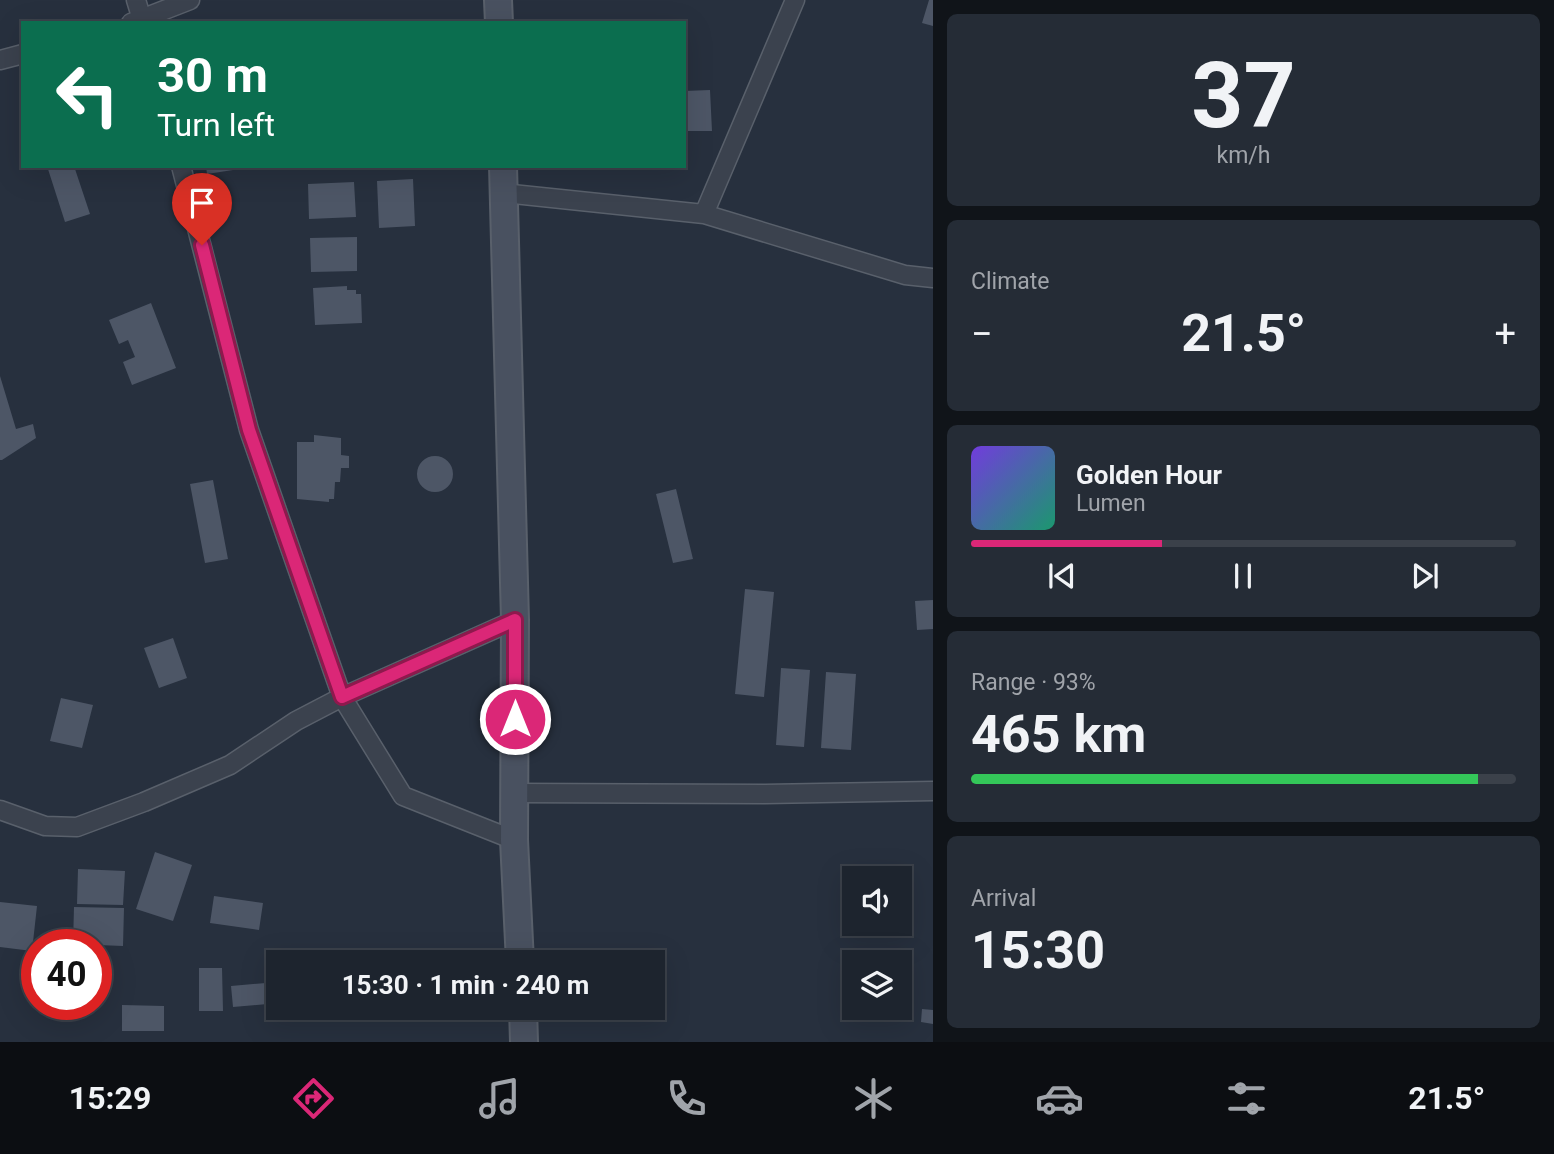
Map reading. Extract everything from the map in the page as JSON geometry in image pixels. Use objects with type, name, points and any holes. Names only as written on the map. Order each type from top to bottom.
[{"type":"street","points":[[136,0],[139,21]]},
{"type":"street","points":[[141,21],[190,0]]},
{"type":"street","points":[[498,0],[499,21]]},
{"type":"street","points":[[704,214],[795,0]]},
{"type":"street","points":[[0,60],[21,55]]},
{"type":"street","points":[[182,168],[249,430],[342,697],[403,796],[514,840]]},
{"type":"street","points":[[503,168],[515,620],[514,840],[519,950]]},
{"type":"street","points":[[503,193],[704,214],[905,275],[933,278]]},
{"type":"street","points":[[0,810],[45,825],[77,827],[230,765],[296,721],[342,697],[515,620]]},
{"type":"street","points":[[514,793],[765,794],[933,791]]},
{"type":"street","points":[[523,1020],[524,1042]]},
{"type":"building","points":[[929,0],[933,0],[933,26],[922,23]]},
{"type":"building","points":[[710,90],[712,131],[688,131],[686,91]]},
{"type":"building","points":[[48,168],[75,168],[90,214],[65,222]]},
{"type":"building","points":[[206,168],[246,168],[207,174]]},
{"type":"building","points":[[413,179],[415,226],[379,228],[377,181]]},
{"type":"building","points":[[354,182],[356,217],[309,219],[308,184]]},
{"type":"building","points":[[357,237],[357,271],[311,272],[310,238]]},
{"type":"building","points":[[347,286],[347,290],[356,290],[356,294],[361,294],[362,323],[315,325],[313,288]]},
{"type":"building","points":[[151,303],[176,368],[132,385],[123,362],[135,357],[128,340],[119,344],[109,320]]},
{"type":"building","points":[[0,376],[16,429],[33,424],[36,438],[2,460],[0,460]]},
{"type":"building","points":[[314,435],[341,438],[341,455],[349,456],[349,468],[341,468],[340,482],[335,482],[334,499],[329,499],[329,502],[297,499],[297,442],[314,442]]},
{"type":"building","points":[[435,456],[448,461],[453,474],[448,487],[435,492],[422,487],[417,474],[422,461]]},
{"type":"building","points":[[213,480],[228,559],[205,563],[190,484]]},
{"type":"building","points":[[676,489],[693,559],[673,563],[656,494]]},
{"type":"building","points":[[745,589],[774,592],[764,697],[735,694]]},
{"type":"building","points":[[933,600],[933,629],[917,630],[915,601]]},
{"type":"building","points":[[173,638],[187,678],[159,688],[144,648]]},
{"type":"building","points":[[781,668],[810,670],[804,747],[776,745]]},
{"type":"building","points":[[826,672],[856,674],[851,750],[821,748]]},
{"type":"building","points":[[61,698],[93,705],[82,748],[50,741]]},
{"type":"building","points":[[155,852],[192,865],[173,921],[136,909]]},
{"type":"building","points":[[78,869],[125,871],[123,905],[77,904]]},
{"type":"building","points":[[214,896],[263,903],[259,930],[210,923]]},
{"type":"building","points":[[0,902],[37,906],[34,929],[21,929],[21,950],[0,947]]},
{"type":"building","points":[[74,907],[124,908],[123,946],[112,946],[112,929],[73,929]]},
{"type":"building","points":[[199,968],[222,968],[223,1011],[199,1011]]},
{"type":"building","points":[[266,983],[266,1004],[233,1007],[231,986]]},
{"type":"building","points":[[122,1005],[164,1006],[164,1031],[122,1031]]},
{"type":"building","points":[[922,1009],[933,1010],[933,1024],[921,1022]]},
{"type":"route","points":[[202,245],[249,430],[342,697],[515,620],[515,719]]}]
